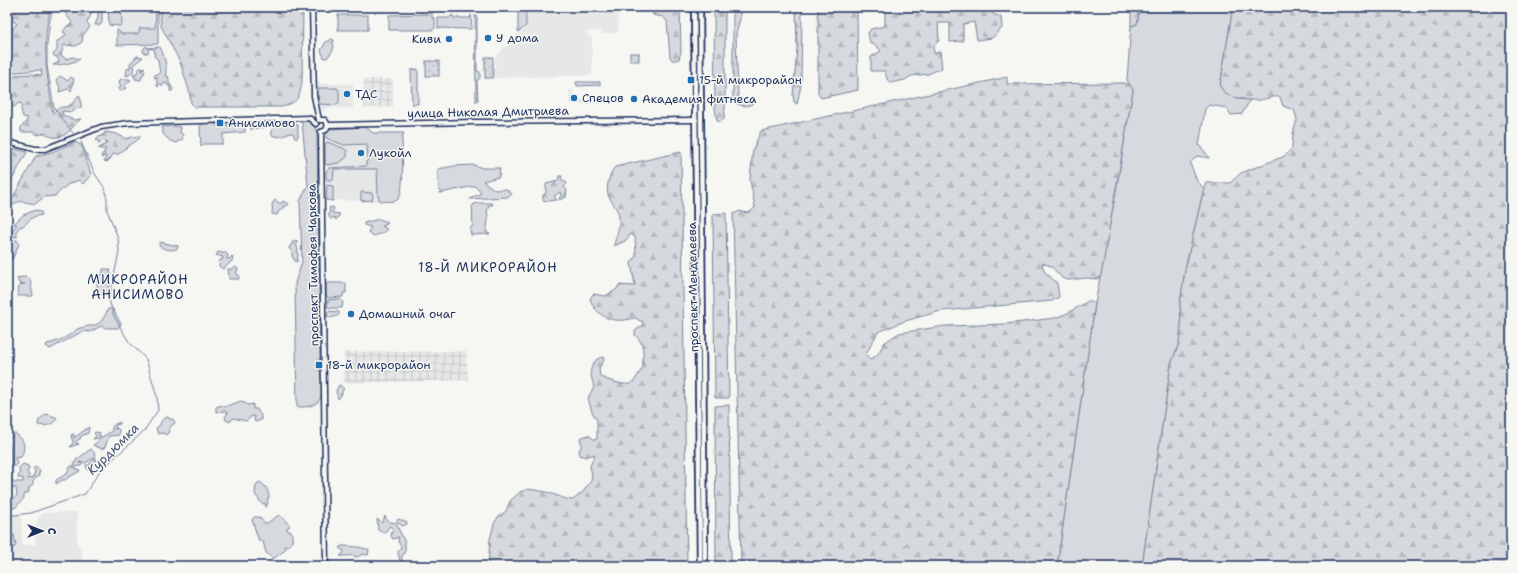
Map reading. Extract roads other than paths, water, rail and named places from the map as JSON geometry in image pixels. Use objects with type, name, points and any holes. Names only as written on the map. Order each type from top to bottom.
[{"type":"main road","points":[[7,142],[35,149],[45,149],[101,127],[128,123],[308,118],[318,122],[325,120],[328,125],[326,130],[321,132],[317,129],[318,122],[314,96],[312,7]]},
{"type":"main road","name":"проспект Менделеева","points":[[694,7],[700,566]]},
{"type":"main road","name":"проспект Менделеева","points":[[700,7],[705,566]]},
{"type":"main road","name":"улица Николая Дмитриева","points":[[328,125],[490,121],[696,120]]},
{"type":"main road","name":"проспект Тимофея Чаркова","points":[[321,132],[326,566]]},
{"type":"main road","points":[[698,399],[704,399]]},
{"type":"waterway","name":"Курдюмка","points":[[54,7],[50,19],[47,44],[47,66],[54,108],[73,133]]},
{"type":"waterway","name":"Курдюмка","points":[[7,516],[31,513],[85,494],[99,472],[144,431],[158,410],[157,397],[146,359],[129,342],[114,316],[109,300],[119,252],[118,238],[107,210],[107,199],[104,187],[95,174],[81,142]]},
{"type":"place","name":"У дома","points":[[488,38]]},
{"type":"place","name":"Киви","points":[[449,39]]},
{"type":"place","name":"15-й микрорайон","points":[[691,80]]},
{"type":"place","name":"ТДС","points":[[347,94]]},
{"type":"place","name":"Спецов","points":[[574,98]]},
{"type":"place","name":"Академия фитнеса","points":[[634,99]]},
{"type":"place","name":"Анисимово","points":[[220,123]]},
{"type":"place","name":"Лукойл","points":[[361,153]]},
{"type":"place","name":"Домашний очаг","points":[[351,314]]},
{"type":"place","name":"18-й микрорайон","points":[[319,365]]},
{"type":"district","name":"18-Й МИКРОРАЙОН","points":[[488,267]]},
{"type":"district","name":"МИКРОРАЙОН АНИСИМОВО","points":[[138,286]]}]
